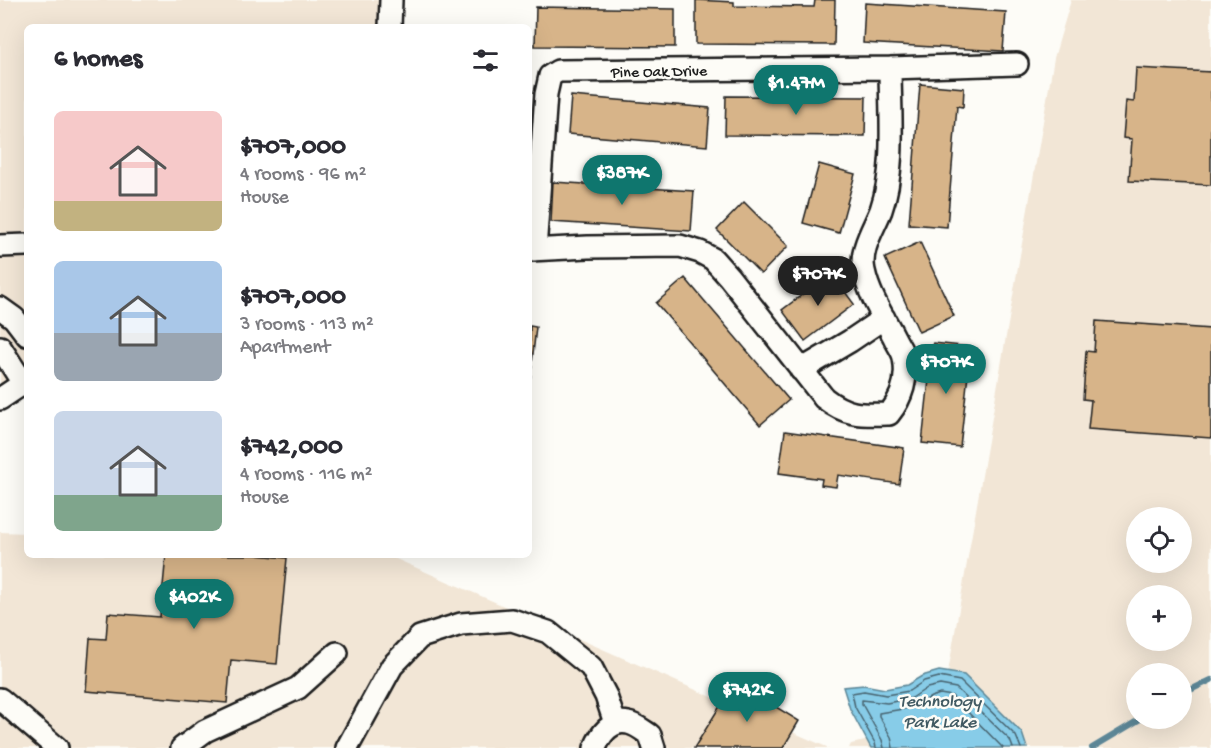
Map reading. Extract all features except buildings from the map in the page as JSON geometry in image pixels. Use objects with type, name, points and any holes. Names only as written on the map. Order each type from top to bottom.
[{"type":"street","points":[[390,24],[391,0]]},
{"type":"street","name":"Pine Oak Drive","points":[[532,241],[546,94],[550,76],[558,71],[890,68],[1017,64]]},
{"type":"street","points":[[532,252],[588,247],[680,246],[700,252],[713,259],[729,277],[824,398],[836,408],[852,414],[889,414],[900,401],[904,382],[904,357],[877,308],[863,269],[864,253],[882,208],[887,185],[890,68]]},
{"type":"street","points":[[0,246],[24,245]]},
{"type":"street","points":[[0,308],[14,318],[24,331]]},
{"type":"street","points":[[801,370],[884,318]]},
{"type":"street","points":[[0,347],[24,381]]},
{"type":"street","points":[[0,399],[24,383]]},
{"type":"street","points":[[347,748],[392,666],[420,637],[461,624],[512,620],[548,632],[591,667],[606,696],[615,723]]},
{"type":"street","points":[[182,748],[205,731],[298,688],[337,653]]},
{"type":"street","points":[[0,699],[57,748]]},
{"type":"street","points":[[595,748],[600,736],[615,723],[628,723],[650,735],[654,748]]},
{"type":"shaded area","points":[[0,0],[402,0],[400,24],[24,24],[24,394],[0,410]]},
{"type":"shaded area","points":[[1071,0],[1211,0],[1211,748],[849,748],[851,744],[939,725],[1054,58]]},
{"type":"shaded area","points":[[0,532],[24,533],[24,558],[394,558],[829,748],[0,748]]},
{"type":"water","name":"Technology Park Lake","points":[[939,671],[964,675],[1022,733],[1027,748],[871,748],[850,709],[843,687],[864,685],[885,689],[907,685],[922,676]]},
{"type":"waterway","points":[[1192,689],[1211,680]]},
{"type":"waterway","points":[[1092,748],[1126,728]]}]
